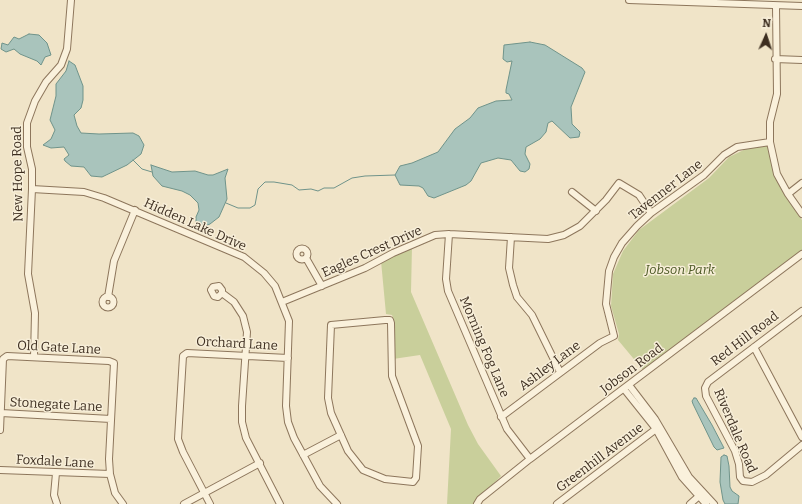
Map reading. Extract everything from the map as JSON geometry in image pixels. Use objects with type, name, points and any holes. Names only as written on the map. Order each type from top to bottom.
[{"type":"street","name":"New Hope Road","points":[[34,357],[36,317],[28,274],[32,169],[27,147],[27,123],[35,101],[46,82],[61,65],[65,54],[69,38],[71,0]]},
{"type":"street","points":[[630,0],[802,6]]},
{"type":"street","points":[[776,6],[776,94],[770,122],[770,142],[777,174],[788,194],[802,214]]},
{"type":"street","points":[[775,59],[802,60]]},
{"type":"street","name":"Tavenner Lane","points":[[614,336],[606,304],[609,271],[614,257],[622,243],[651,213],[704,175],[724,155],[737,147],[770,142]]},
{"type":"street","name":"Eagles Crest Drive","points":[[282,302],[365,268],[393,253],[435,235],[449,234],[548,239],[564,235],[580,226],[596,211],[619,183],[639,195],[651,213]]},
{"type":"street","points":[[788,194],[802,183]]},
{"type":"street","name":"Hidden Lake Drive","points":[[32,189],[84,192],[135,210],[244,257],[264,272],[275,286],[289,321],[286,406],[288,422],[303,455],[320,486],[337,504]]},
{"type":"street","points":[[572,192],[596,211]]},
{"type":"street","points":[[108,297],[114,260],[135,210]]},
{"type":"street","name":"Morning Fog Lane","points":[[449,234],[446,279],[448,291],[501,417],[507,429],[530,459]]},
{"type":"street","points":[[511,237],[509,268],[512,285],[517,297],[532,315],[560,372]]},
{"type":"street","name":"Jobson Road","points":[[477,504],[480,499],[530,459],[802,254]]},
{"type":"street","points":[[306,258],[322,286]]},
{"type":"street","points":[[222,293],[234,302],[243,316],[247,332],[242,422],[246,438],[280,504]]},
{"type":"street","name":"Red Hill Road","points":[[705,388],[708,382],[802,311]]},
{"type":"street","points":[[390,320],[392,376],[418,446],[416,478],[413,482],[384,480],[363,470],[348,451],[341,435],[331,413],[328,398],[331,325],[390,320]]},
{"type":"street","name":"Ashley Lane","points":[[501,417],[600,343],[614,336]]},
{"type":"street","points":[[754,346],[802,437]]},
{"type":"street","name":"Orchard Lane","points":[[204,493],[182,452],[178,439],[180,388],[184,354],[245,355],[288,358]]},
{"type":"street","name":"Old Gate Lane","points":[[1,413],[3,359],[6,356],[34,357],[109,361],[114,363],[111,418]]},
{"type":"street","points":[[626,387],[656,430],[674,466],[706,504]]},
{"type":"street","points":[[626,387],[655,419],[689,476],[714,504]]},
{"type":"street","name":"Riverdale Road","points":[[705,388],[706,396],[734,451],[739,464],[740,477],[745,482],[752,482],[766,475],[802,445]]},
{"type":"street","points":[[0,430],[1,413]]},
{"type":"street","name":"Stonegate Lane","points":[[1,413],[111,418]]},
{"type":"street","points":[[111,418],[110,474],[115,493],[123,504]]},
{"type":"street","name":"Greenhill Avenue","points":[[557,504],[656,430]]},
{"type":"street","points":[[303,455],[341,435]]},
{"type":"street","points":[[184,504],[260,463]]},
{"type":"street","name":"Foxdale Lane","points":[[0,470],[110,474]]},
{"type":"street","points":[[56,473],[54,495],[57,504]]},
{"type":"street","points":[[204,493],[210,504]]},
{"type":"street","points":[[690,504],[699,496]]},
{"type":"green space","name":"Jobson Park","points":[[768,146],[772,166],[778,182],[802,220],[802,250],[643,370],[618,340],[619,334],[611,306],[613,274],[623,251],[639,230],[709,178],[729,157],[748,148]]},
{"type":"green space","points":[[412,246],[411,292],[468,425],[478,444],[501,476],[474,504],[447,504],[451,429],[420,355],[393,359],[395,323],[392,315],[386,314],[381,261]]},
{"type":"water","points":[[29,34],[39,35],[47,43],[51,55],[45,57],[41,65],[37,61],[20,54],[14,49],[6,52],[1,49],[2,43],[8,45],[14,37],[19,39]]},
{"type":"water","points":[[530,42],[545,45],[582,68],[585,72],[571,107],[572,124],[580,132],[579,137],[570,138],[552,121],[548,123],[546,132],[540,139],[526,147],[525,154],[530,164],[529,169],[525,172],[520,171],[511,160],[498,158],[481,163],[471,181],[466,185],[434,198],[428,196],[423,188],[419,186],[400,185],[395,175],[400,166],[412,163],[438,152],[455,129],[470,118],[478,108],[496,101],[512,100],[509,94],[506,93],[506,90],[512,61],[507,62],[503,59],[504,45]]},
{"type":"water","points":[[69,61],[75,65],[83,86],[83,100],[81,108],[74,115],[81,133],[133,133],[139,136],[144,145],[141,154],[127,165],[102,177],[91,176],[84,167],[71,166],[64,159],[69,155],[64,147],[51,148],[43,145],[51,139],[55,130],[50,120],[56,96],[56,84],[66,71]]},
{"type":"water","points":[[151,165],[172,172],[195,171],[208,175],[213,175],[228,169],[225,178],[227,199],[219,217],[205,226],[196,222],[196,217],[199,210],[198,203],[190,195],[182,191],[162,186],[153,176]]},
{"type":"water","points":[[696,398],[724,448],[717,450],[714,447],[693,404],[692,401]]},
{"type":"water","points":[[724,455],[727,456],[729,466],[730,487],[732,491],[739,496],[738,504],[725,504],[723,500],[720,482],[721,457]]},
{"type":"waterway","points":[[133,160],[142,169],[152,172]]},
{"type":"waterway","points":[[226,203],[238,208],[250,208],[255,205],[258,189],[265,182],[292,185],[299,190],[311,189],[318,191],[324,188],[334,188],[352,178],[395,175]]}]
